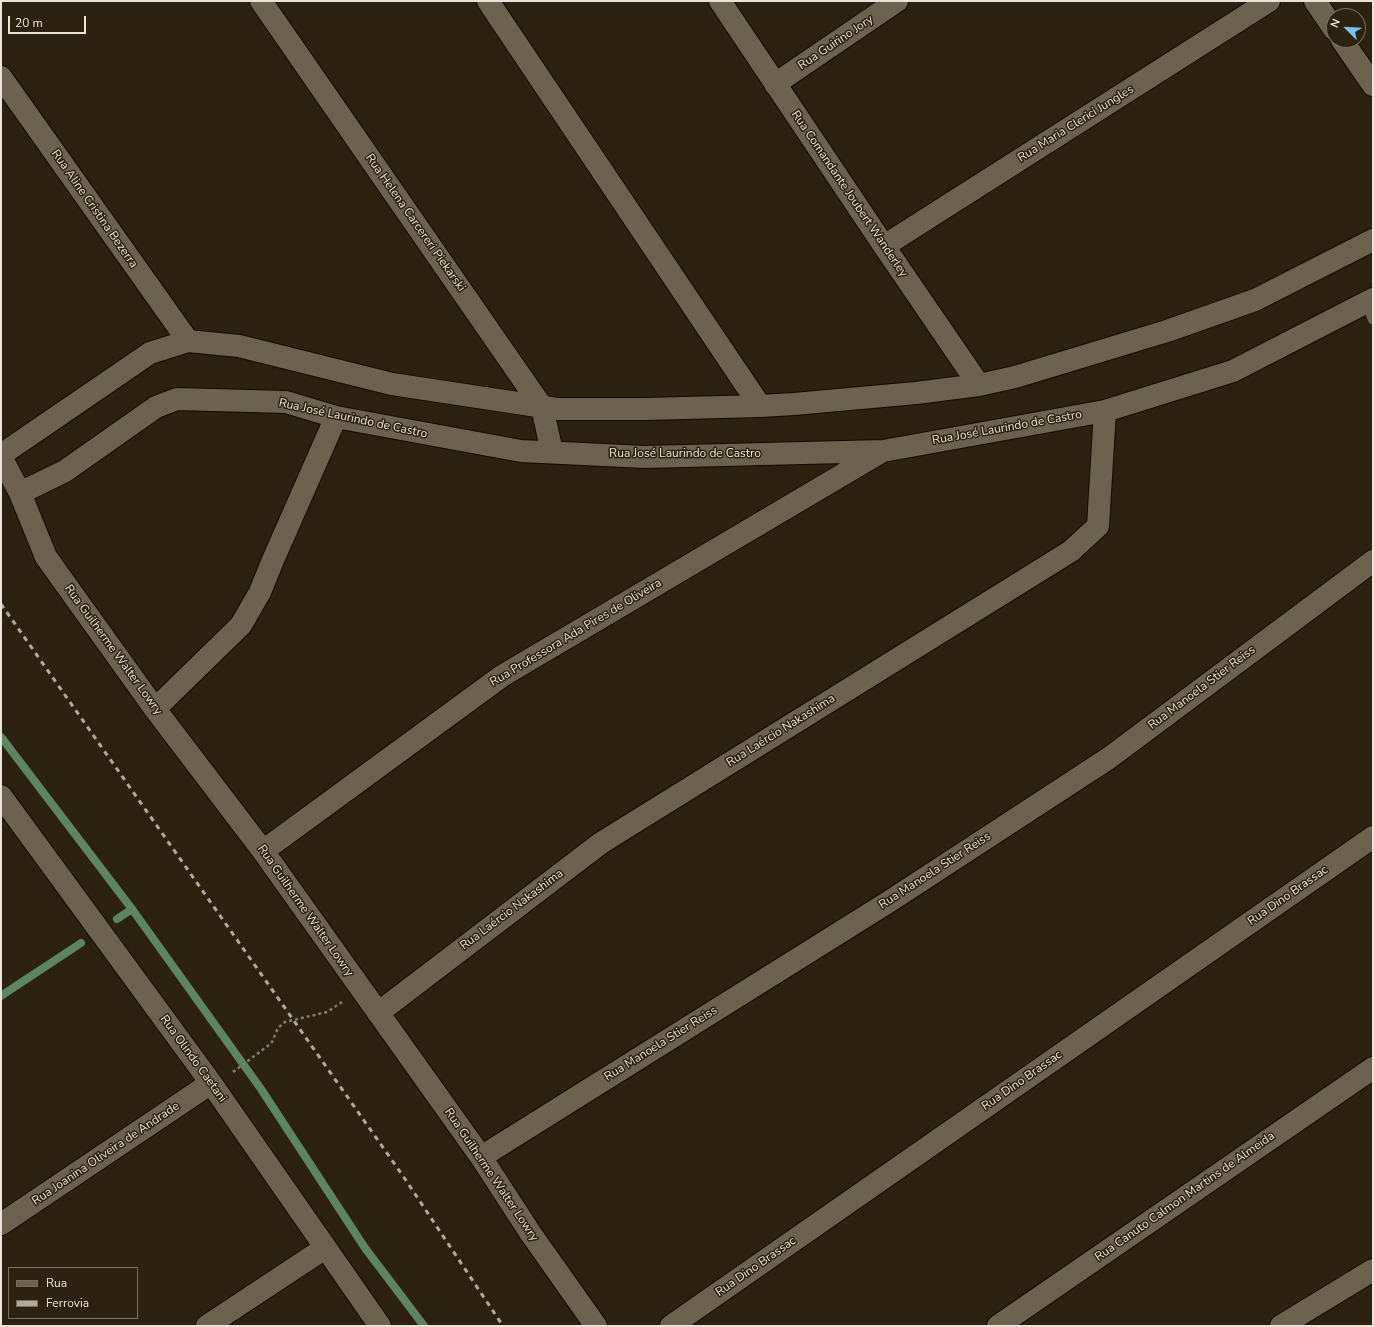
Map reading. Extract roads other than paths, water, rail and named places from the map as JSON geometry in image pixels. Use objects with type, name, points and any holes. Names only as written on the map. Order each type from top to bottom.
[{"type":"street","name":"Rua Helena Carcereri Piekarski","points":[[261,1],[542,407],[552,452]]},
{"type":"street","points":[[488,1],[760,406]]},
{"type":"street","name":"Rua Comandante Joubert Wanderley","points":[[720,1],[979,385]]},
{"type":"street","name":"Rua Guirino Jory","points":[[775,84],[897,1]]},
{"type":"street","name":"Rua Maria Clerici Jungles","points":[[884,246],[1269,1]]},
{"type":"street","points":[[1315,1],[1326,17]]},
{"type":"street","points":[[1348,48],[1373,85]]},
{"type":"street","name":"Rua Aline Cristina Bezerra","points":[[1,76],[188,341]]},
{"type":"street","points":[[20,493],[1,456],[150,353],[188,341],[239,346],[392,384],[557,409],[646,410],[760,406],[916,394],[979,385],[1014,377],[1131,342],[1255,300],[1373,240]]},
{"type":"street","name":"Rua José Laurindo de Castro","points":[[20,493],[65,470],[156,407],[176,399],[286,402],[336,417],[520,451],[645,457],[883,451],[1106,411],[1233,371],[1371,307]]},
{"type":"street","name":"Rua Laércio Nakashima","points":[[378,1013],[601,843],[1071,551],[1098,526],[1106,411]]},
{"type":"street","points":[[155,709],[241,625],[260,592],[336,417]]},
{"type":"street","name":"Rua Professora Ada Pires de Oliveira","points":[[263,851],[502,676],[883,451]]},
{"type":"street","name":"Rua Guilherme Walter Lowry","points":[[20,493],[46,557],[155,709],[263,851],[481,1157],[531,1234],[596,1326]]},
{"type":"street","name":"Rua Manoela Stier Reiss","points":[[481,1157],[890,901],[1109,758],[1373,561]]},
{"type":"street","name":"Rua Olindo Caetani","points":[[1,796],[220,1079],[326,1248],[380,1326]]},
{"type":"street","name":"Rua Dino Brassac","points":[[672,1326],[1373,837]]},
{"type":"street","name":"Rua Canuto Calmon Martins de Almeida","points":[[998,1326],[1373,1068]]},
{"type":"street","name":"Rua Joanina Oliveira de Andrade","points":[[1,1224],[220,1079]]},
{"type":"street","points":[[207,1326],[326,1248]]},
{"type":"street","points":[[1281,1326],[1373,1270]]},
{"type":"waterway","points":[[1,737],[132,909],[117,919]]},
{"type":"waterway","points":[[132,909],[261,1089],[365,1248],[424,1326]]},
{"type":"waterway","points":[[1,996],[81,943]]},
{"type":"railway","points":[[1,604],[403,1176],[503,1326]]}]
